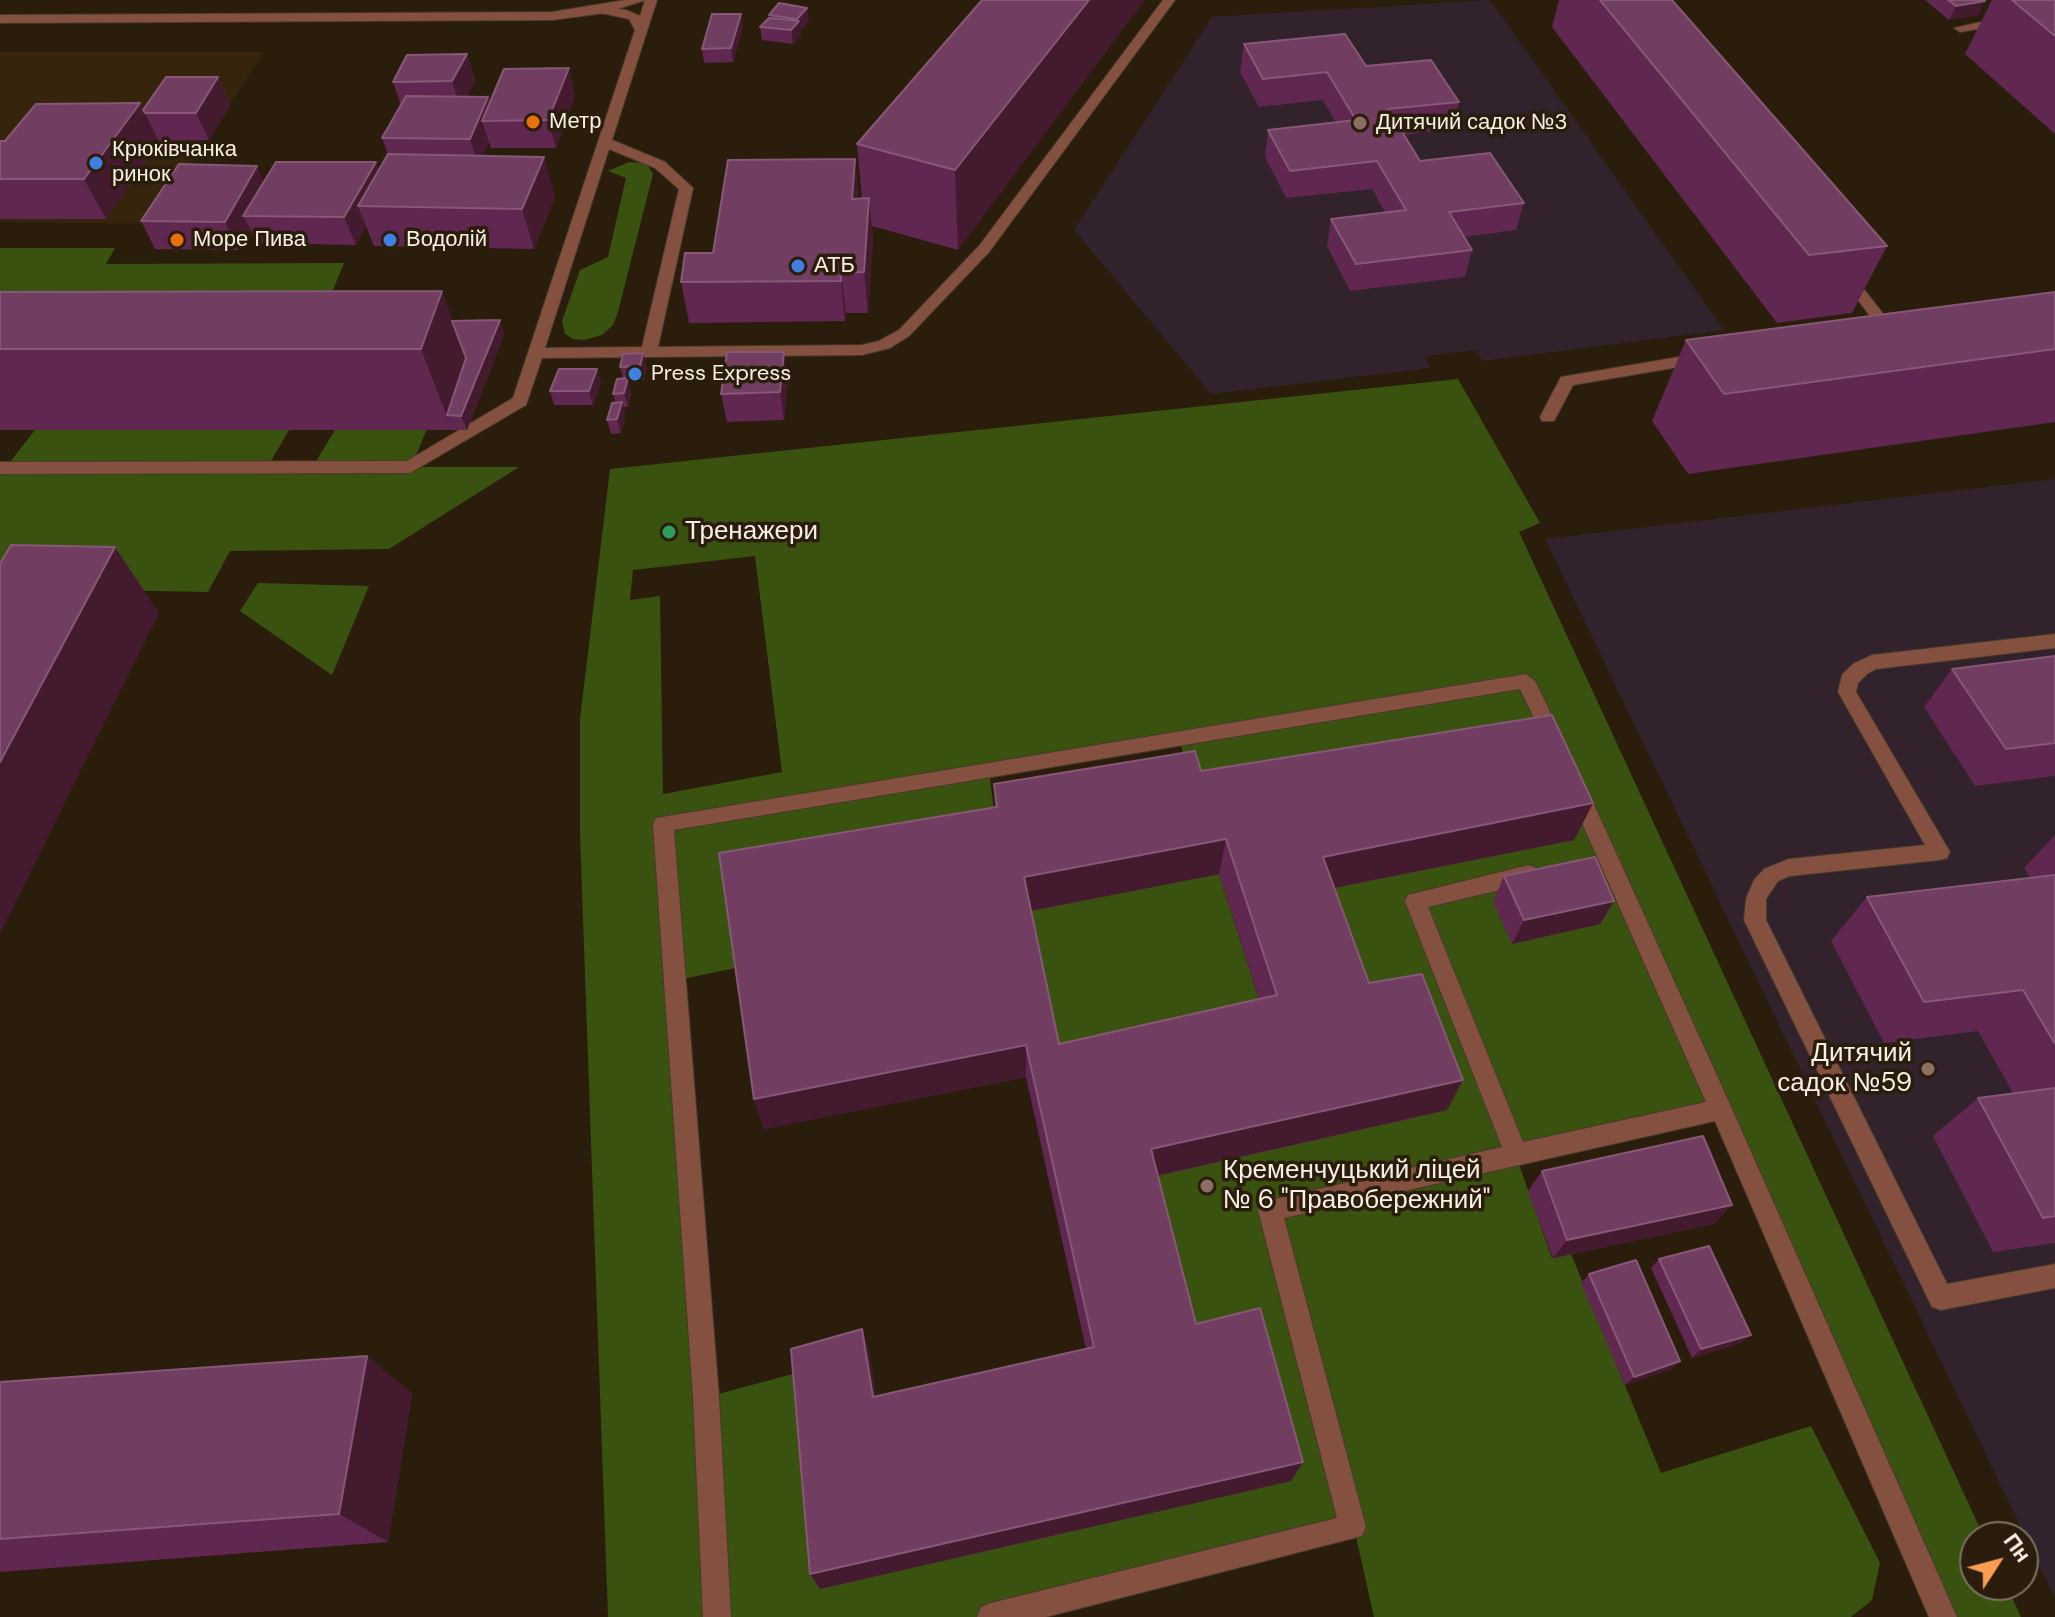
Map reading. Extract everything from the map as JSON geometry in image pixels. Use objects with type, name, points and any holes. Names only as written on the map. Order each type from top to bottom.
[{"type":"street","points":[[0,19],[552,16],[640,0]]},
{"type":"street","points":[[0,468],[410,467],[520,401],[651,0]]},
{"type":"street","points":[[537,353],[862,350],[884,345],[904,333],[984,249],[1169,0]]},
{"type":"street","points":[[593,10],[634,17],[641,30]]},
{"type":"street","points":[[1960,28],[2010,15],[2021,29]]},
{"type":"street","points":[[605,142],[660,165],[686,188],[649,350]]},
{"type":"street","points":[[1835,262],[1897,331],[1861,336]]},
{"type":"street","points":[[1548,417],[1567,381],[1722,355]]},
{"type":"street","points":[[2055,641],[1872,662],[1860,669],[1849,680],[1847,692],[1940,852],[1789,868],[1771,875],[1761,886],[1756,899],[1755,920],[1941,1298],[2055,1276]]},
{"type":"street","points":[[717,1617],[705,1382],[663,824],[1526,681],[1721,1109],[1943,1617]]},
{"type":"street","points":[[1580,862],[1608,857]]},
{"type":"street","points":[[1516,1154],[1415,901],[1551,869]]},
{"type":"street","points":[[991,1617],[1353,1527],[1270,1210],[1721,1109]]},
{"type":"shaded area","name":"Дитячий садок №3","points":[[1490,0],[1724,330],[1482,361],[1476,350],[1425,356],[1430,368],[1211,394],[1074,230],[1212,17]]},
{"type":"shaded area","name":"Крюківчанка ринок","points":[[0,52],[264,52],[152,224],[0,222]]},
{"type":"shaded area","name":"Дитячий садок №59","points":[[2055,479],[2055,1598],[2039,1565],[2039,1521],[2018,1521],[1545,539]]},
{"type":"green space","points":[[629,162],[647,164],[653,174],[618,312],[613,325],[602,335],[584,340],[573,339],[565,334],[562,321],[580,270],[608,257],[626,178],[608,171]]},
{"type":"green space","points":[[0,248],[115,248],[106,264],[344,263],[315,334],[0,336]]},
{"type":"green space","name":"Кременчуцький ліцей № 6 \"Правобережний\"","points":[[1458,379],[1540,523],[1519,532],[1977,1521],[1959,1521],[1959,1601],[2014,1601],[2021,1617],[1943,1617],[1721,1110],[1516,1156],[1552,1258],[1571,1254],[1661,1473],[1811,1426],[1880,1563],[1872,1600],[1851,1617],[1374,1617],[1354,1528],[991,1617],[608,1617],[580,834],[580,719],[610,469]],"holes":[[[755,556],[782,772],[663,794],[660,596],[630,600],[633,570]],[[1180,739],[1190,788],[1357,1016],[1146,1178],[1189,1348],[820,1589],[800,1372],[707,1397],[677,980],[740,967],[998,844],[989,770]]]},
{"type":"green space","points":[[427,429],[411,467],[519,467],[389,549],[230,551],[208,592],[0,588],[0,468],[6,467],[35,430],[289,430],[267,468],[312,468],[335,430]]},
{"type":"green space","points":[[258,583],[369,586],[332,675],[240,611]]},
{"type":"green space","points":[[1219,874],[1268,1028],[1058,1076],[1024,912]]},
{"type":"building","points":[[982,0],[1089,0],[955,170],[857,144]]},
{"type":"building","points":[[1600,0],[1672,0],[1887,246],[1809,255]]},
{"type":"building","points":[[1948,0],[1983,0],[1985,1],[1956,6]]},
{"type":"building","points":[[2012,0],[2055,0],[2055,36]]},
{"type":"building","points":[[779,3],[807,8],[797,19],[769,15]]},
{"type":"building","points":[[712,14],[741,14],[731,48],[702,49]]},
{"type":"building","points":[[769,18],[799,21],[791,30],[760,27]]},
{"type":"building","points":[[1345,34],[1366,66],[1431,60],[1459,102],[1388,109],[1420,161],[1490,153],[1524,203],[1449,212],[1472,250],[1356,264],[1331,219],[1406,210],[1377,161],[1290,171],[1268,130],[1356,120],[1327,72],[1263,79],[1244,44]]},
{"type":"building","points":[[467,54],[452,81],[393,82],[407,55]]},
{"type":"building","points":[[569,68],[548,120],[482,121],[504,69]]},
{"type":"building","points":[[166,77],[218,77],[196,113],[145,113],[143,110]]},
{"type":"building","points":[[406,96],[488,97],[470,139],[382,138]]},
{"type":"building","points":[[140,103],[84,179],[0,179],[0,141],[5,141],[36,104]]},
{"type":"building","points":[[388,154],[544,157],[522,209],[358,206]]},
{"type":"building","points":[[855,159],[852,199],[869,198],[864,272],[841,273],[841,281],[681,282],[685,253],[713,253],[728,160]]},
{"type":"building","points":[[276,162],[376,162],[344,217],[243,216]]},
{"type":"building","points":[[179,164],[257,166],[225,222],[141,221]]},
{"type":"building","points":[[442,291],[421,349],[0,349],[0,292]]},
{"type":"building","points":[[2055,292],[2055,349],[1724,394],[1686,340]]},
{"type":"building","points":[[500,320],[461,416],[447,415],[466,358],[452,321]]},
{"type":"building","points":[[727,352],[784,352],[780,392],[721,394]]},
{"type":"building","points":[[643,353],[640,366],[620,367],[623,354]]},
{"type":"building","points":[[559,369],[597,369],[589,391],[550,391]]},
{"type":"building","points":[[628,378],[624,393],[613,394],[617,379]]},
{"type":"building","points":[[622,402],[617,419],[607,420],[612,403]]},
{"type":"building","points":[[11,545],[115,547],[0,762],[0,564]]},
{"type":"building","points":[[2055,656],[2055,743],[2006,749],[1952,669]]},
{"type":"building","points":[[1552,715],[1593,803],[1323,857],[1369,983],[1422,974],[1463,1080],[1151,1149],[1196,1324],[1260,1308],[1303,1462],[810,1574],[791,1349],[862,1329],[873,1397],[1094,1347],[1026,1045],[754,1099],[719,853],[997,807],[994,784],[1195,751],[1201,771]],"holes":[[[1226,839],[1277,995],[1059,1044],[1024,877]]]},
{"type":"building","points":[[1595,857],[1614,901],[1524,920],[1504,876]]},
{"type":"building","points":[[2055,875],[2055,1044],[2023,990],[1924,1002],[1867,897]]},
{"type":"building","points":[[2055,1088],[2055,1216],[2043,1218],[1978,1098]]},
{"type":"building","points":[[1703,1136],[1732,1205],[1567,1240],[1542,1171]]},
{"type":"building","points":[[1709,1246],[1751,1335],[1701,1349],[1659,1259]]},
{"type":"building","points":[[1636,1260],[1680,1361],[1634,1377],[1589,1274]]},
{"type":"building","points":[[367,1356],[339,1514],[0,1539],[0,1382]]},
{"type":"place","name":"Метр","points":[[533,122]]},
{"type":"place","name":"Дитячий садок №3","points":[[1360,123]]},
{"type":"place","name":"Крюківчанка ринок","points":[[96,163]]},
{"type":"place","name":"Море Пива","points":[[177,240]]},
{"type":"place","name":"Водолій","points":[[390,240]]},
{"type":"place","name":"АТБ","points":[[798,266]]},
{"type":"place","name":"Press Express","points":[[635,374]]},
{"type":"place","name":"Тренажери","points":[[669,532]]},
{"type":"place","name":"Дитячий садок №59","points":[[1928,1069]]},
{"type":"place","name":"Кременчуцький ліцей № 6 \"Правобережний\"","points":[[1207,1186]]}]
